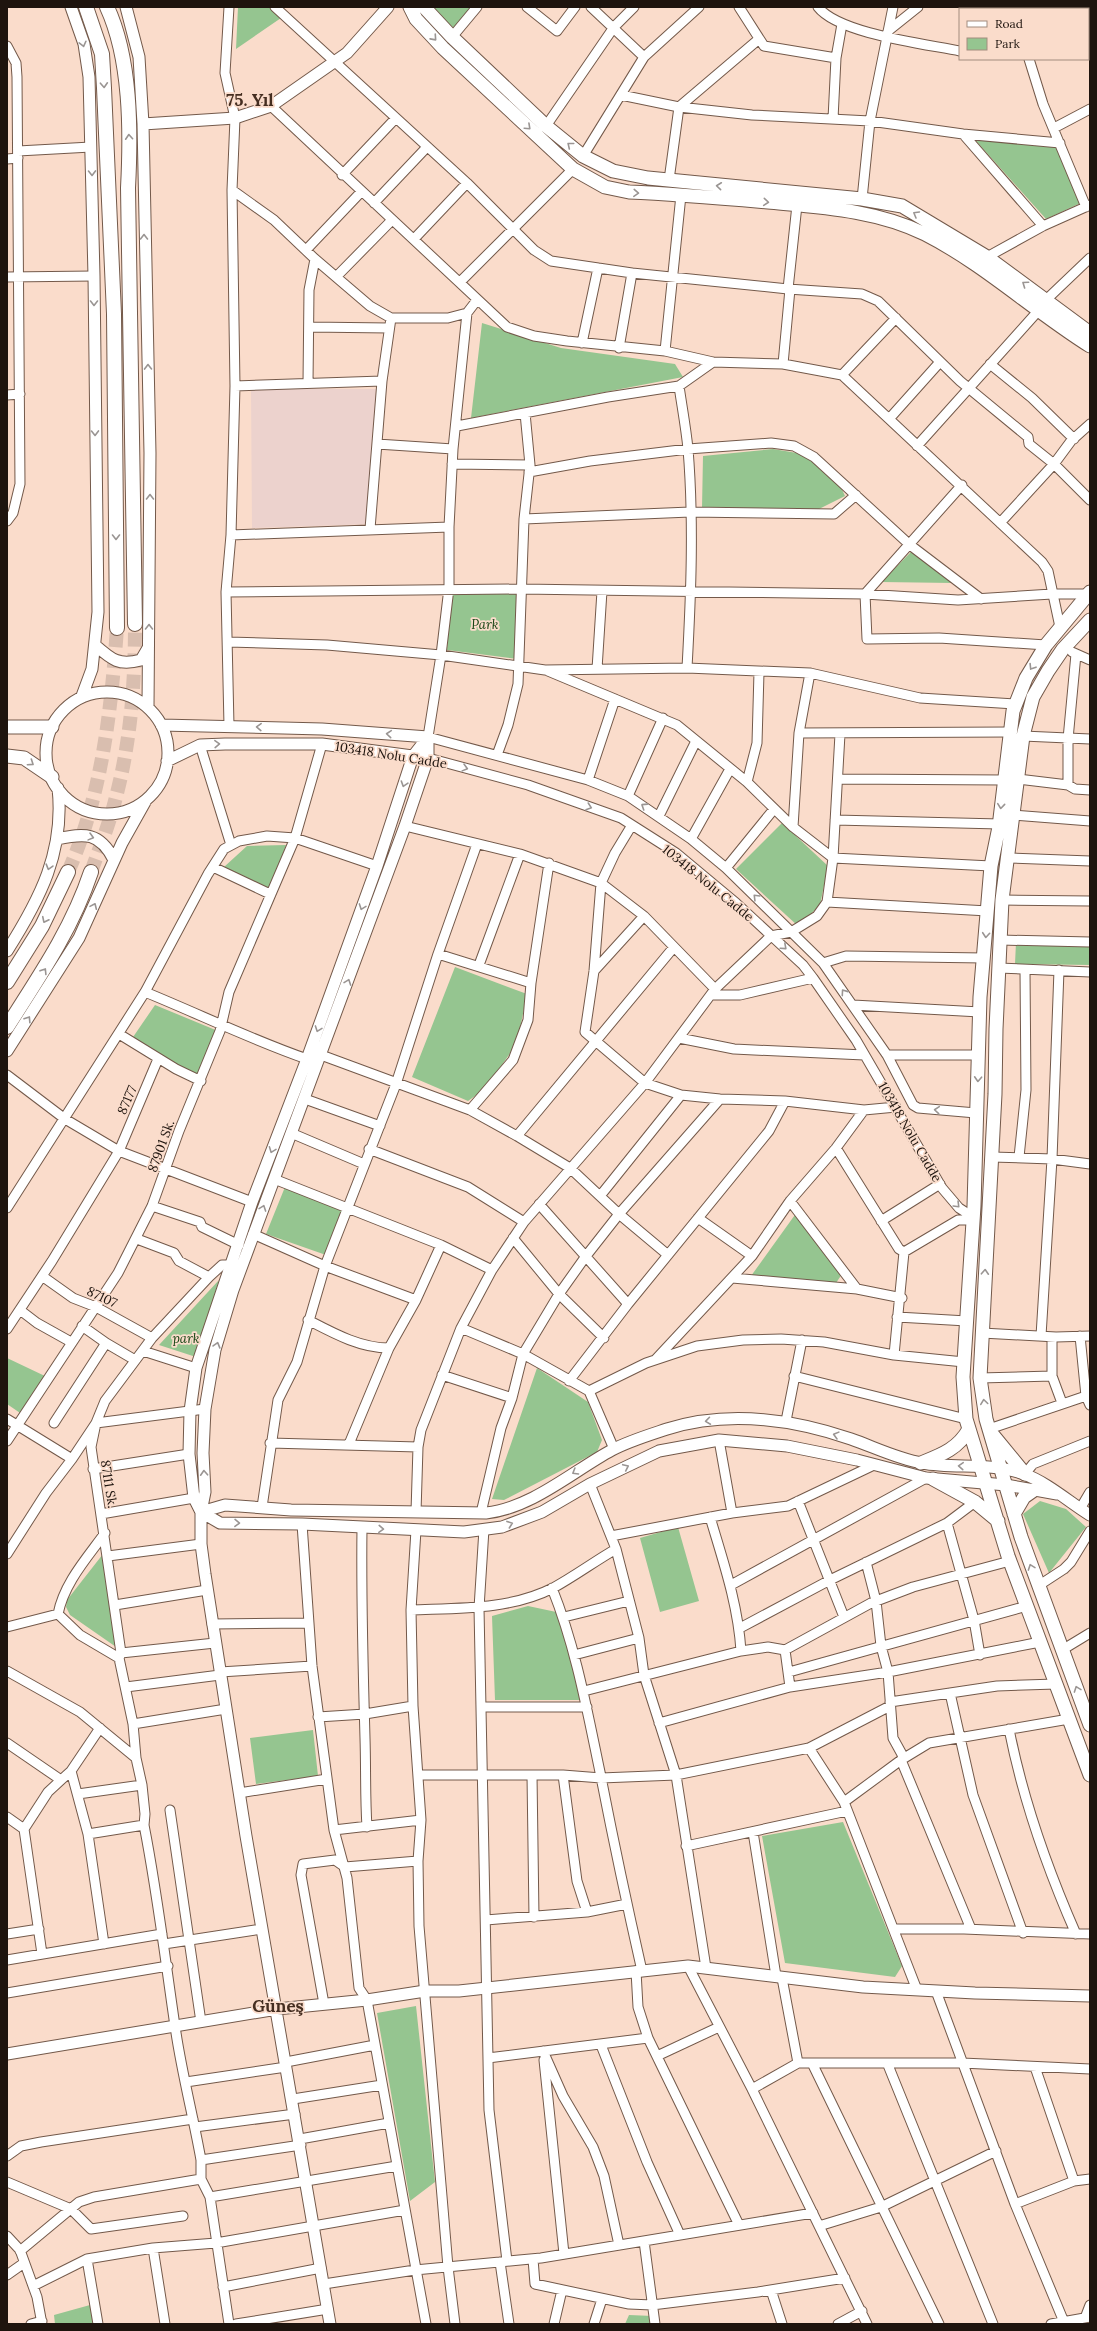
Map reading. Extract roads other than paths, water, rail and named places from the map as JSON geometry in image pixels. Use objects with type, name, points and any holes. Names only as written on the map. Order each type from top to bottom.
[{"type":"main road","points":[[86,7],[102,54],[104,88],[114,314],[117,628]]},
{"type":"main road","points":[[107,7],[119,41],[124,72],[130,150],[128,188],[135,624]]},
{"type":"main road","points":[[410,7],[416,19],[443,48],[573,169],[605,187],[629,192],[797,205],[870,215],[899,222],[926,234],[1005,285],[1043,305],[1090,333]]},
{"type":"main road","points":[[424,7],[452,37],[546,126],[583,156],[613,171],[648,178],[862,199],[902,206],[987,257],[1090,346]]},
{"type":"main road","points":[[1089,593],[1046,645],[1026,678],[1015,704],[1018,779],[1002,900],[1001,940],[998,968],[992,1157],[980,1378],[989,1429],[1014,1514],[1038,1586],[1090,1725]]},
{"type":"main road","points":[[1090,621],[1063,649],[1033,697],[1017,734],[1004,780],[1000,824],[992,866],[980,1012],[973,1218],[964,1362],[967,1424],[980,1468],[1010,1561],[1090,1775]]},
{"type":"main road","points":[[7,727],[52,727]]},
{"type":"main road","points":[[7,756],[24,758],[55,782]]},
{"type":"main road","points":[[7,982],[42,926],[68,872]]},
{"type":"main road","points":[[7,1027],[70,926],[91,872]]},
{"type":"main road","points":[[921,1463],[952,1449],[963,1440],[967,1424]]},
{"type":"main road","points":[[989,1429],[1025,1474]]},
{"type":"main road","points":[[929,1478],[975,1502],[998,1521]]},
{"type":"main road","points":[[1014,1514],[1024,1497],[1034,1490]]},
{"type":"street","points":[[71,7],[84,44],[89,77],[94,276],[98,612],[92,669],[82,696]]},
{"type":"street","points":[[126,7],[139,57],[144,124],[150,453],[148,708]]},
{"type":"street","points":[[228,7],[225,73],[236,118],[232,190],[235,386],[231,535],[226,592],[229,726]]},
{"type":"street","points":[[276,7],[395,119],[467,183],[534,250],[551,261],[632,273],[789,289],[862,294],[878,301],[940,362],[1028,437],[1029,444],[1054,464],[1090,500]]},
{"type":"street","points":[[144,124],[236,118],[271,106],[335,62],[347,52],[388,7]]},
{"type":"street","points":[[452,37],[477,7]]},
{"type":"street","points":[[527,7],[557,31],[575,7]]},
{"type":"street","points":[[591,7],[614,27],[644,57]]},
{"type":"street","points":[[546,126],[614,27],[634,7]]},
{"type":"street","points":[[583,156],[644,57],[699,7]]},
{"type":"street","points":[[739,7],[764,46],[836,58]]},
{"type":"street","points":[[818,7],[822,13],[842,24],[959,51]]},
{"type":"street","points":[[862,199],[870,121],[893,7]]},
{"type":"street","points":[[888,34],[918,7]]},
{"type":"street","points":[[833,119],[836,58],[842,24]]},
{"type":"street","points":[[669,180],[679,107],[759,39]]},
{"type":"street","points":[[7,46],[16,63],[17,77],[20,394],[20,484],[13,513],[7,521]]},
{"type":"street","points":[[987,257],[1043,226],[1088,206],[1043,104],[1029,60]]},
{"type":"street","points":[[621,95],[679,107],[752,115],[870,121],[963,134],[1060,143]]},
{"type":"street","points":[[271,106],[342,175],[414,239],[506,327],[534,336],[619,348],[665,351],[713,362],[783,364],[842,375],[1042,562],[1048,571],[1060,627]]},
{"type":"street","points":[[1054,128],[1090,109]]},
{"type":"street","points":[[342,175],[395,119]]},
{"type":"street","points":[[963,134],[1043,226]]},
{"type":"street","points":[[7,158],[18,155],[91,147]]},
{"type":"street","points":[[374,203],[427,147]]},
{"type":"street","points":[[460,282],[512,228],[573,169]]},
{"type":"street","points":[[414,239],[467,183]]},
{"type":"street","points":[[232,190],[274,220],[315,259],[370,306],[391,318],[448,318],[467,313]]},
{"type":"street","points":[[306,250],[361,192]]},
{"type":"street","points":[[665,351],[681,195]]},
{"type":"street","points":[[783,364],[797,205]]},
{"type":"street","points":[[336,276],[392,220]]},
{"type":"street","points":[[308,383],[310,327],[309,290],[315,259]]},
{"type":"street","points":[[917,446],[1043,305],[1089,261]]},
{"type":"street","points":[[582,343],[598,268]]},
{"type":"street","points":[[619,348],[632,273]]},
{"type":"street","points":[[7,277],[94,276]]},
{"type":"street","points":[[330,2324],[293,2100],[239,1794],[200,1544],[201,1512],[205,1492],[203,1453],[205,1409],[215,1350],[233,1290],[305,1099],[405,826],[428,758],[428,737],[441,656],[449,588],[449,527],[452,464],[457,426],[467,313],[477,300]]},
{"type":"street","points":[[370,529],[382,381],[391,318]]},
{"type":"street","points":[[842,375],[896,318]]},
{"type":"street","points":[[310,327],[389,328]]},
{"type":"street","points":[[457,426],[679,386],[713,362]]},
{"type":"street","points":[[889,419],[940,362]]},
{"type":"street","points":[[990,364],[1032,398],[1074,439]]},
{"type":"street","points":[[235,386],[382,381]]},
{"type":"street","points":[[679,386],[688,449],[690,512],[691,593],[687,668]]},
{"type":"street","points":[[7,395],[20,394]]},
{"type":"street","points":[[497,755],[508,725],[518,684],[524,519],[530,468],[525,413]]},
{"type":"street","points":[[1000,522],[1054,464],[1074,439],[1090,424]]},
{"type":"street","points":[[452,464],[530,468],[688,449],[771,443],[794,446],[814,456],[910,545],[981,599]]},
{"type":"street","points":[[377,444],[453,449]]},
{"type":"street","points":[[962,486],[865,594],[867,639],[939,638],[1046,645]]},
{"type":"street","points":[[524,519],[690,512],[834,514],[856,495]]},
{"type":"street","points":[[231,535],[449,527]]},
{"type":"street","points":[[226,592],[449,588],[691,593],[865,594],[958,600],[1089,593]]},
{"type":"street","points":[[597,669],[602,591]]},
{"type":"street","points":[[228,642],[327,645],[441,656],[545,670],[687,668],[810,673],[920,698],[1015,704]]},
{"type":"street","points":[[95,645],[109,658],[128,663],[141,660],[149,647]]},
{"type":"street","points":[[1063,649],[1090,660]]},
{"type":"street","points":[[1068,785],[1068,739],[1076,654]]},
{"type":"street","points":[[545,670],[677,725],[747,782],[793,827],[833,858],[992,866]]},
{"type":"street","points":[[747,782],[757,743],[759,672]]},
{"type":"street","points":[[793,827],[800,733],[810,673]]},
{"type":"street","points":[[7,951],[33,910],[46,878],[57,839],[60,810],[55,782],[47,752],[52,727],[67,707],[82,696],[100,692],[124,694],[135,698],[148,708],[161,725],[167,742],[167,760],[161,781],[135,816],[79,938],[7,1051]]},
{"type":"street","points":[[588,780],[615,698]]},
{"type":"street","points":[[628,796],[663,718]]},
{"type":"street","points":[[161,725],[322,728],[428,737],[588,780],[628,796],[659,816],[726,868],[823,963],[887,1055],[913,1105],[918,1108],[976,1113]]},
{"type":"street","points":[[800,733],[840,734],[919,731],[1017,734],[1090,740]]},
{"type":"street","points":[[416,1512],[418,1447],[421,1430],[461,1328],[492,1270],[513,1238],[539,1204],[645,1083],[713,992],[771,936],[791,932],[817,916],[827,902],[833,858],[840,734]]},
{"type":"street","points":[[428,737],[414,756],[377,866],[307,1059],[252,1202],[239,1245],[196,1368],[190,1411],[190,1454],[194,1498],[201,1512],[220,1523],[302,1524],[464,1532],[502,1527],[542,1512],[590,1484],[659,1451],[720,1440],[787,1446],[874,1464],[929,1478],[1006,1486],[1057,1494]]},
{"type":"street","points":[[659,816],[696,741]]},
{"type":"street","name":"103418 Nolu Cadde","points":[[167,760],[200,745],[322,744],[428,758],[528,785],[621,818],[676,853],[736,903],[803,965],[864,1055],[940,1184],[960,1208],[973,1218]]},
{"type":"street","name":"87901 Sk.","points":[[7,1441],[71,1342],[96,1307],[137,1239],[152,1206],[179,1131],[201,1081],[222,1024],[229,992],[270,894],[296,838],[322,744]]},
{"type":"street","points":[[200,745],[231,845]]},
{"type":"street","points":[[690,839],[730,769]]},
{"type":"street","points":[[838,779],[1004,780]]},
{"type":"street","points":[[1018,779],[1068,785],[1075,789],[1090,790]]},
{"type":"street","points":[[55,782],[76,805],[100,813],[126,811],[148,798]]},
{"type":"street","points":[[726,868],[774,809]]},
{"type":"street","points":[[1013,815],[1090,821]]},
{"type":"street","points":[[835,820],[1000,824]]},
{"type":"street","points":[[405,826],[520,854],[549,863],[601,883],[644,916],[674,947],[713,992],[740,995],[813,978]]},
{"type":"street","points":[[632,826],[615,852],[601,883],[594,971],[585,1032],[645,1083],[681,1095],[720,1099],[785,1101],[864,1110],[896,1107]]},
{"type":"street","points":[[57,839],[78,835],[96,838],[106,845],[114,860]]},
{"type":"street","points":[[7,1208],[145,992],[212,867],[224,849],[239,841],[267,836],[296,838],[377,866]]},
{"type":"street","points":[[262,1507],[270,1443],[278,1400],[297,1362],[325,1266],[396,1084],[438,954],[477,844]]},
{"type":"street","points":[[480,965],[520,854]]},
{"type":"street","points":[[1008,858],[1090,861]]},
{"type":"street","points":[[470,1110],[513,1060],[528,1020],[531,983],[549,863]]},
{"type":"street","points":[[212,867],[270,894]]},
{"type":"street","points":[[1002,900],[1090,901]]},
{"type":"street","points":[[827,902],[988,911]]},
{"type":"street","points":[[594,971],[644,916]]},
{"type":"street","points":[[1001,940],[1090,942]]},
{"type":"street","points":[[517,1136],[594,1041],[674,947]]},
{"type":"street","points":[[438,954],[480,965],[531,983]]},
{"type":"street","points":[[823,963],[846,956],[984,958]]},
{"type":"street","points":[[998,968],[1090,972]]},
{"type":"street","points":[[1019,1157],[1026,1090],[1025,970]]},
{"type":"street","points":[[1041,1336],[1052,1159],[1059,970]]},
{"type":"street","points":[[145,992],[222,1024],[261,1043],[307,1059]]},
{"type":"street","points":[[853,1005],[980,1012]]},
{"type":"street","points":[[119,1034],[158,1059],[201,1081]]},
{"type":"street","points":[[679,1038],[734,1049],[864,1055]]},
{"type":"street","points":[[321,1055],[396,1084],[470,1110],[517,1136],[570,1168],[619,1214],[668,1255]]},
{"type":"street","points":[[887,1055],[979,1055]]},
{"type":"street","name":"87177","points":[[7,1329],[42,1276],[119,1151],[158,1059]]},
{"type":"street","points":[[7,1075],[65,1119],[119,1151],[252,1202]]},
{"type":"street","points":[[600,1196],[681,1095]]},
{"type":"street","points":[[305,1099],[380,1126]]},
{"type":"street","points":[[481,1513],[501,1428],[512,1398],[523,1354],[559,1294],[586,1256],[619,1214],[720,1099]]},
{"type":"street","points":[[569,1381],[604,1338],[628,1304],[769,1131],[785,1101]]},
{"type":"street","points":[[655,1360],[752,1256],[790,1200],[836,1148],[864,1110]]},
{"type":"street","points":[[291,1133],[364,1164]]},
{"type":"street","points":[[836,1148],[899,1249],[904,1252]]},
{"type":"street","points":[[370,1149],[468,1187],[524,1222]]},
{"type":"street","points":[[992,1157],[1052,1159],[1090,1164]]},
{"type":"street","points":[[274,1179],[441,1245],[492,1270]]},
{"type":"street","points":[[881,1221],[940,1184]]},
{"type":"street","points":[[790,1200],[857,1289]]},
{"type":"street","points":[[539,1204],[628,1304]]},
{"type":"street","points":[[152,1206],[200,1222],[202,1227],[239,1245]]},
{"type":"street","points":[[698,1218],[752,1256]]},
{"type":"street","points":[[904,1252],[958,1220],[973,1218]]},
{"type":"street","points":[[254,1234],[325,1266],[416,1300]]},
{"type":"street","points":[[513,1238],[559,1294],[604,1338]]},
{"type":"street","points":[[137,1239],[174,1253],[178,1261],[209,1277]]},
{"type":"street","points":[[350,1444],[389,1348],[416,1300],[441,1245]]},
{"type":"street","points":[[894,1356],[897,1317],[902,1298],[904,1252]]},
{"type":"street","name":"87111 Sk.","points":[[201,2179],[200,2160],[175,2027],[168,1966],[156,1888],[144,1825],[145,1814],[142,1785],[136,1758],[133,1724],[120,1656],[115,1605],[105,1533],[93,1469],[91,1447],[96,1423],[105,1401],[152,1338],[222,1265],[232,1265]]},
{"type":"street","name":"87107","points":[[42,1276],[73,1298],[96,1307],[152,1338]]},
{"type":"street","points":[[732,1278],[857,1289],[902,1298]]},
{"type":"street","points":[[20,1310],[37,1323],[71,1342]]},
{"type":"street","points":[[897,1317],[967,1321]]},
{"type":"street","points":[[308,1320],[348,1340],[380,1348],[389,1348]]},
{"type":"street","points":[[82,1326],[106,1343],[135,1360]]},
{"type":"street","points":[[461,1328],[523,1354],[589,1391],[614,1449]]},
{"type":"street","points":[[982,1333],[1041,1336],[1090,1336]]},
{"type":"street","points":[[1052,1336],[1052,1376],[1062,1403]]},
{"type":"street","points":[[1080,1336],[1086,1396],[1090,1405]]},
{"type":"street","points":[[589,1391],[655,1360],[697,1346],[743,1340],[802,1340],[824,1342],[894,1356],[964,1362]]},
{"type":"street","points":[[786,1421],[802,1340]]},
{"type":"street","points":[[54,1423],[106,1343]]},
{"type":"street","points":[[143,1351],[196,1368]]},
{"type":"street","points":[[442,1375],[512,1398]]},
{"type":"street","points":[[794,1376],[967,1424]]},
{"type":"street","points":[[980,1378],[1052,1376]]},
{"type":"street","points":[[989,1429],[1086,1396]]},
{"type":"street","points":[[7,1554],[49,1488],[72,1459],[96,1423],[205,1409]]},
{"type":"street","points":[[201,1512],[225,1505],[291,1510],[481,1513],[505,1511],[548,1489],[614,1449],[668,1429],[710,1420],[756,1418],[786,1421],[846,1438],[921,1463],[1000,1469],[1025,1474],[1090,1515]]},
{"type":"street","points":[[7,1419],[72,1459]]},
{"type":"street","points":[[720,1440],[732,1513]]},
{"type":"street","points":[[1025,1474],[1033,1464],[1090,1441]]},
{"type":"street","points":[[270,1443],[418,1447]]},
{"type":"street","points":[[93,1469],[190,1454]]},
{"type":"street","points":[[611,1536],[732,1513],[788,1506],[874,1464]]},
{"type":"street","points":[[731,1585],[929,1478]]},
{"type":"street","points":[[590,1484],[616,1548],[639,1638],[644,1675],[676,1775],[686,1846],[697,1901],[706,1968]]},
{"type":"street","points":[[1080,1509],[1090,1492]]},
{"type":"street","points":[[101,1514],[194,1498]]},
{"type":"street","points":[[798,1501],[844,1617]]},
{"type":"street","points":[[740,1628],[830,1580],[948,1523],[975,1502]]},
{"type":"street","points":[[710,1517],[731,1585],[740,1628],[741,1651]]},
{"type":"street","points":[[948,1523],[974,1620],[980,1655]]},
{"type":"street","points":[[302,1524],[312,1666],[334,1830],[345,1867],[359,1988],[367,2000],[426,2324]]},
{"type":"street","points":[[362,1528],[361,1622],[364,1714],[364,1791],[367,1827]]},
{"type":"street","points":[[484,1529],[479,1608],[489,2110],[509,2324]]},
{"type":"street","points":[[416,1530],[411,1610],[413,1706],[421,1820],[418,1861],[419,1926],[448,2267],[455,2324]]},
{"type":"street","points":[[1038,1586],[1064,1570],[1071,1562],[1090,1531]]},
{"type":"street","points":[[58,1614],[61,1600],[70,1583],[105,1533]]},
{"type":"street","points":[[108,1556],[200,1544]]},
{"type":"street","points":[[411,1610],[479,1608],[521,1599],[552,1588],[616,1548]]},
{"type":"street","points":[[584,1691],[741,1651],[768,1648],[785,1650],[876,1601],[913,1587],[1010,1561]]},
{"type":"street","points":[[866,1562],[876,1601],[881,1646],[888,1672],[893,1738],[903,1759],[971,1929]]},
{"type":"street","points":[[552,1588],[564,1617],[584,1691],[639,1971],[638,2007],[648,2038],[739,2225]]},
{"type":"street","points":[[115,1605],[207,1590]]},
{"type":"street","points":[[564,1617],[629,1601]]},
{"type":"street","points":[[789,1672],[1027,1606]]},
{"type":"street","points":[[7,1627],[58,1614]]},
{"type":"street","points":[[58,1614],[80,1635],[120,1656],[215,1643]]},
{"type":"street","points":[[212,1624],[308,1623]]},
{"type":"street","points":[[1062,1650],[1090,1632]]},
{"type":"street","points":[[574,1655],[639,1638]]},
{"type":"street","points":[[659,1723],[790,1687],[888,1672],[1040,1642]]},
{"type":"street","points":[[785,1650],[790,1687]]},
{"type":"street","points":[[126,1687],[220,1674],[312,1666]]},
{"type":"street","points":[[7,1671],[50,1694],[100,1728],[136,1758]]},
{"type":"street","points":[[418,1775],[563,1775],[601,1778],[676,1775],[809,1748],[890,1704],[998,1686],[1056,1684]]},
{"type":"street","points":[[950,1693],[973,1795],[1023,1933]]},
{"type":"street","points":[[318,1717],[364,1714],[413,1706]]},
{"type":"street","points":[[482,1707],[587,1707]]},
{"type":"street","points":[[133,1724],[226,1708]]},
{"type":"street","points":[[844,1802],[903,1759],[929,1743],[1069,1719]]},
{"type":"street","points":[[42,1954],[24,1830],[48,1792],[70,1771],[100,1728]]},
{"type":"street","points":[[1009,1729],[1017,1771],[1040,1846],[1076,1934]]},
{"type":"street","points":[[7,1743],[61,1780]]},
{"type":"street","points":[[809,1748],[844,1802],[917,1990]]},
{"type":"street","points":[[70,1771],[78,1794],[88,1834],[104,1944]]},
{"type":"street","points":[[532,1775],[534,1917]]},
{"type":"street","points":[[563,1775],[577,1881],[587,1912]]},
{"type":"street","points":[[239,1794],[327,1779]]},
{"type":"street","points":[[78,1794],[142,1785]]},
{"type":"street","points":[[170,1810],[201,2022]]},
{"type":"street","points":[[686,1846],[847,1811]]},
{"type":"street","points":[[7,1817],[24,1830]]},
{"type":"street","points":[[334,1830],[421,1820]]},
{"type":"street","points":[[88,1834],[144,1825]]},
{"type":"street","points":[[754,1832],[779,1977],[798,2064]]},
{"type":"street","points":[[324,2004],[302,1875],[303,1864],[335,1860],[345,1867],[418,1861]]},
{"type":"street","points":[[486,1920],[587,1912],[627,1904]]},
{"type":"street","points":[[7,1934],[39,1929]]},
{"type":"street","points":[[164,1944],[262,1929]]},
{"type":"street","points":[[894,1929],[971,1929],[1023,1933],[1090,1934]]},
{"type":"street","points":[[7,1960],[162,1934]]},
{"type":"street","points":[[7,1993],[168,1966]]},
{"type":"street","points":[[688,1966],[752,2089],[812,2213],[862,2311],[867,2324]]},
{"type":"street","points":[[7,2054],[276,2009],[367,2000],[425,1991],[459,1991],[688,1966],[863,1987],[1090,1996]]},
{"type":"street","points":[[936,1991],[1015,2204],[1064,2322]]},
{"type":"street","points":[[658,2056],[719,2027]]},
{"type":"street","points":[[488,2058],[648,2038]]},
{"type":"street","points":[[186,2082],[286,2065],[375,2044]]},
{"type":"street","points":[[601,2045],[647,2162],[680,2235]]},
{"type":"street","points":[[543,2051],[563,2096],[593,2148],[604,2176],[619,2246]]},
{"type":"street","points":[[543,2051],[564,2254]]},
{"type":"street","points":[[752,2089],[798,2064],[812,2063],[888,2065],[962,2063],[1090,2069]]},
{"type":"street","points":[[812,2063],[939,2324]]},
{"type":"street","points":[[888,2065],[994,2324]]},
{"type":"street","points":[[1035,2067],[1074,2181]]},
{"type":"street","points":[[293,2100],[382,2085]]},
{"type":"street","points":[[7,2156],[21,2146],[41,2142],[194,2123],[295,2114]]},
{"type":"street","points":[[200,2160],[300,2142],[389,2123]]},
{"type":"street","points":[[819,2226],[881,2207],[996,2151]]},
{"type":"street","points":[[210,2197],[397,2166]]},
{"type":"street","points":[[20,2251],[79,2202],[94,2196],[201,2179],[210,2197],[229,2324]]},
{"type":"street","points":[[1015,2204],[1074,2181],[1090,2179]]},
{"type":"street","points":[[7,2182],[70,2209],[91,2229],[183,2216]]},
{"type":"street","points":[[33,2286],[87,2259],[153,2248],[216,2243],[405,2210]]},
{"type":"street","points":[[324,2284],[416,2270],[533,2259],[812,2213]]},
{"type":"street","points":[[7,2236],[20,2251],[33,2286],[42,2323],[31,2324]]},
{"type":"street","points":[[644,2241],[655,2324]]},
{"type":"street","points":[[153,2248],[165,2324]]},
{"type":"street","points":[[87,2259],[98,2324]]},
{"type":"street","points":[[533,2259],[535,2284],[629,2304],[652,2305],[771,2290],[845,2278]]},
{"type":"street","points":[[7,2275],[24,2263]]},
{"type":"street","points":[[223,2287],[321,2268]]},
{"type":"street","points":[[554,2324],[562,2290]]},
{"type":"street","points":[[771,2290],[782,2324]]},
{"type":"street","points":[[594,2324],[602,2298]]},
{"type":"street","points":[[1051,2324],[1087,2318],[1090,2305]]},
{"type":"street","points":[[236,2324],[328,2309]]},
{"type":"street","points":[[838,2324],[862,2311]]},
{"type":"tunnel","points":[[91,872],[114,806],[129,733],[133,689],[135,624]]},
{"type":"tunnel","points":[[68,872],[80,843],[97,783],[108,722],[117,628]]},
{"type":"district","name":"75. Yıl","points":[[250,100]]},
{"type":"district","name":"Güneş","points":[[278,2006]]},
{"type":"park label","name":"Park","points":[[485,624]]},
{"type":"park label","name":"park","points":[[186,1338]]}]
